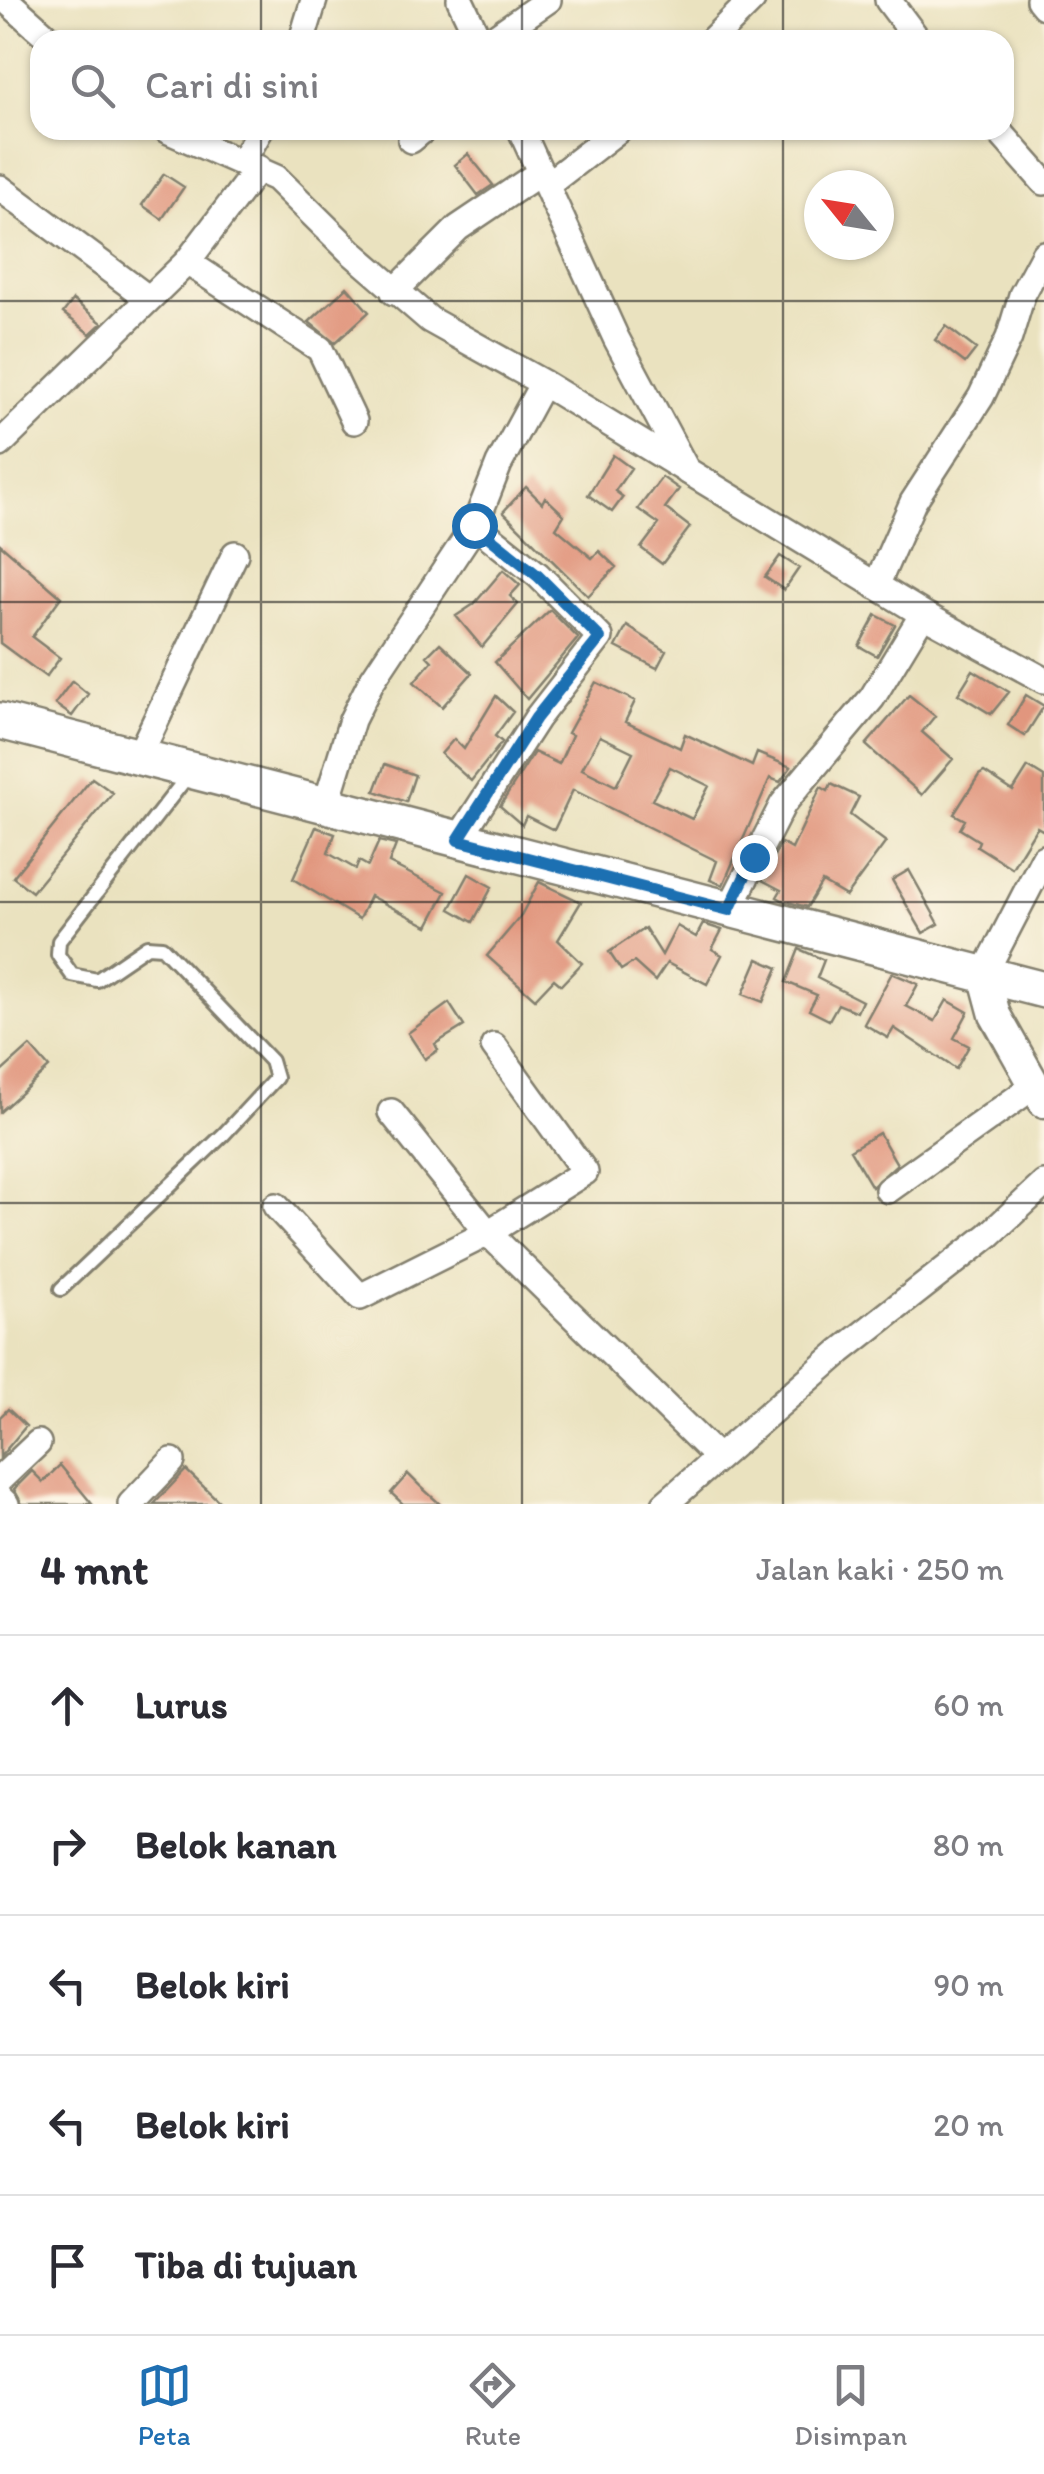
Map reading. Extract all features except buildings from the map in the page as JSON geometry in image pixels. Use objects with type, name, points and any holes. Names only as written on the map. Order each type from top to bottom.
[{"type":"main road","points":[[0,722],[1044,990]]},
{"type":"street","points":[[2,0],[39,30]]},
{"type":"street","points":[[305,30],[314,0]]},
{"type":"street","points":[[460,0],[475,30]]},
{"type":"street","points":[[504,30],[548,0]]},
{"type":"street","points":[[722,30],[752,0]]},
{"type":"street","points":[[888,0],[910,30]]},
{"type":"street","points":[[1039,0],[1044,6]]},
{"type":"street","points":[[191,140],[276,178],[394,292],[430,320],[544,383],[923,614],[1044,680]]},
{"type":"street","points":[[0,444],[187,262],[250,165],[257,140]]},
{"type":"street","points":[[526,140],[616,338],[688,472]]},
{"type":"street","points":[[394,292],[458,228],[603,140]]},
{"type":"street","points":[[1007,140],[1044,182]]},
{"type":"street","points":[[0,188],[149,299]]},
{"type":"street","points":[[876,586],[913,502],[981,397],[1009,338],[1022,295],[1044,254]]},
{"type":"street","points":[[187,262],[320,350],[354,421]]},
{"type":"street","points":[[325,808],[352,720],[371,682],[474,525],[500,464],[544,383]]},
{"type":"street","points":[[458,840],[536,718],[600,638],[538,576],[474,525]]},
{"type":"street","points":[[138,758],[236,554]]},
{"type":"street","points":[[729,910],[783,804],[872,698],[923,614]]},
{"type":"street","points":[[888,1190],[1039,1094],[994,1015],[984,974],[1044,858]]},
{"type":"street","points":[[276,1206],[360,1297],[488,1233],[586,1172],[494,1046]]},
{"type":"street","points":[[391,1112],[488,1233],[718,1458]]},
{"type":"street","points":[[665,1504],[841,1351],[989,1235],[1044,1184]]},
{"type":"street","points":[[0,1479],[38,1442]]},
{"type":"street","points":[[131,1504],[172,1460]]},
{"type":"street","points":[[0,1498],[6,1504]]},
{"type":"lane","points":[[61,1290],[224,1134],[276,1078],[271,1061],[162,947],[147,946],[97,980],[82,981],[72,975],[58,954],[59,942],[190,772]]},
{"type":"route","points":[[474,525],[538,576],[600,638],[536,718],[458,840],[729,910],[754,857]]}]
